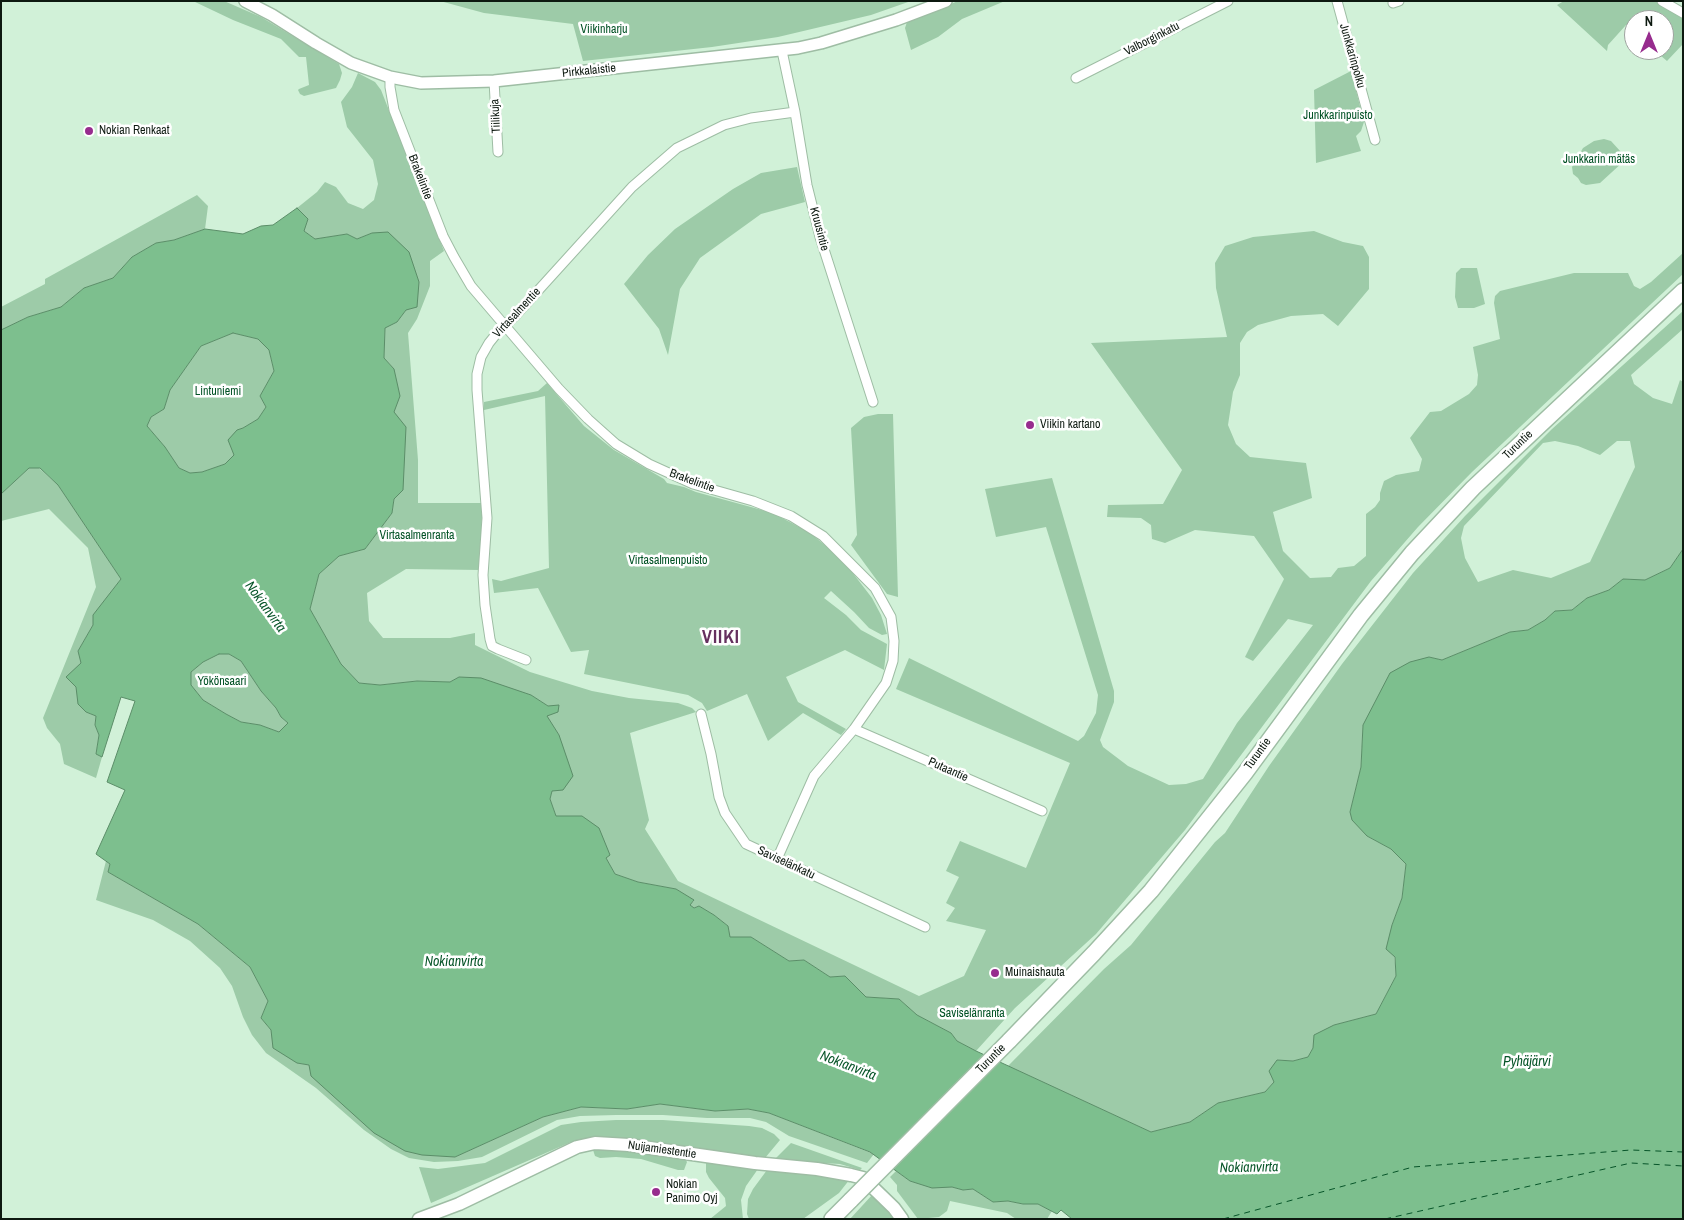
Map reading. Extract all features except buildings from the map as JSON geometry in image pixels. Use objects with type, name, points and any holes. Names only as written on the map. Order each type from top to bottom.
[{"type":"highway","name":"Turuntie","points":[[832,1219],[1094,953],[1151,891],[1244,773],[1361,615],[1412,553],[1473,488],[1683,291]]},
{"type":"main road","name":"Nuijamiestentie","points":[[419,1219],[474,1197],[578,1147],[596,1143],[817,1169],[851,1175],[863,1178],[894,1208],[902,1219]]},
{"type":"street","name":"Pirkkalaistie","points":[[245,1],[272,14],[351,63],[390,77],[421,83],[494,81],[782,51],[821,43],[896,20],[946,1]]},
{"type":"street","name":"Valborginkatu","points":[[1076,78],[1228,1]]},
{"type":"street","name":"Junkkarinpolku","points":[[1337,1],[1376,140]]},
{"type":"street","points":[[1662,1],[1683,13]]},
{"type":"street","name":"Kruusintie","points":[[782,51],[795,112],[807,186],[820,237],[873,402]]},
{"type":"street","name":"Brakelintie","points":[[390,77],[394,110],[443,236],[454,257],[471,286],[588,419],[616,444],[649,464],[694,484],[753,501],[791,516],[823,536],[875,588],[891,617],[894,641],[893,661],[886,684],[854,729],[814,776],[777,859]]},
{"type":"street","name":"Tiilikuja","points":[[494,81],[498,152]]},
{"type":"street","name":"Virtasalmentie","points":[[526,660],[492,646],[490,640],[483,575],[487,518],[477,390],[477,374],[481,357],[489,342],[632,187],[677,148],[724,125],[751,118],[795,112]]},
{"type":"street","name":"Saviselänkatu","points":[[701,714],[719,797],[725,813],[746,844],[925,927]]},
{"type":"street","name":"Putaantie","points":[[854,729],[1042,811]]},
{"type":"green space","points":[[193,1],[224,1],[261,17],[339,64],[342,73],[336,88],[304,96],[300,94],[299,89],[309,85],[306,57],[299,57],[281,39],[233,20]]},
{"type":"green space","name":"Viikinharju","points":[[440,1],[911,1],[871,15],[778,37],[712,47],[583,61],[573,24],[484,13]]},
{"type":"green space","points":[[958,1],[1005,1],[962,19],[938,37],[911,50],[905,28],[907,22]]},
{"type":"green space","points":[[1564,1],[1663,1],[1683,16],[1683,44],[1674,54],[1674,10],[1624,10],[1624,27],[1608,45],[1607,51],[1557,5]]},
{"type":"green space","name":"Junkkarinpuisto","points":[[1351,71],[1364,122],[1361,131],[1356,136],[1361,151],[1316,163],[1314,90]]},
{"type":"green space","points":[[358,73],[375,82],[381,90],[444,251],[430,261],[430,286],[417,319],[408,333],[418,460],[418,503],[481,503],[482,515],[480,570],[406,569],[367,593],[369,621],[383,638],[450,638],[475,633],[475,645],[530,672],[592,691],[629,698],[678,703],[692,708],[696,712],[630,733],[649,820],[645,829],[678,881],[919,996],[964,976],[986,930],[946,921],[955,908],[946,903],[959,877],[946,871],[960,841],[1026,868],[1070,763],[896,689],[909,658],[1078,741],[1084,736],[1096,713],[1098,695],[1046,527],[996,537],[985,489],[1052,478],[1114,691],[1114,702],[1100,740],[1103,747],[1128,766],[1169,785],[1186,784],[1203,779],[1237,723],[1313,625],[1288,619],[1253,661],[1245,657],[1284,579],[1254,536],[1195,530],[1165,543],[1152,539],[1151,525],[1141,518],[1107,517],[1108,505],[1163,504],[1182,470],[1091,343],[1227,337],[1216,288],[1215,263],[1225,246],[1253,237],[1314,231],[1343,242],[1363,246],[1369,257],[1369,289],[1338,326],[1323,314],[1291,316],[1258,325],[1247,332],[1240,343],[1240,375],[1233,392],[1228,425],[1236,444],[1250,457],[1306,463],[1312,498],[1273,512],[1283,551],[1310,578],[1331,577],[1338,568],[1354,566],[1366,556],[1366,514],[1380,500],[1384,481],[1396,475],[1419,471],[1422,459],[1410,438],[1430,412],[1441,411],[1469,394],[1477,385],[1478,375],[1473,347],[1500,339],[1494,303],[1495,296],[1500,291],[1574,273],[1628,273],[1634,286],[1640,289],[1651,282],[1683,253],[1683,274],[1472,472],[1418,527],[1371,581],[1185,830],[1096,934],[1015,1008],[976,1051],[957,1041],[951,1033],[917,1015],[899,999],[866,997],[845,976],[830,977],[804,960],[789,961],[751,937],[729,937],[728,926],[699,906],[693,908],[689,905],[694,901],[676,889],[638,882],[615,874],[582,816],[556,816],[550,799],[559,735],[546,716],[548,706],[531,695],[459,677],[450,682],[417,681],[380,685],[359,683],[341,664],[310,609],[319,574],[339,556],[365,549],[392,513],[394,499],[403,490],[394,412],[394,369],[384,358],[385,327],[397,322],[406,310],[372,233],[357,239],[347,234],[315,239],[303,230],[308,219],[297,208],[317,192],[325,182],[336,187],[348,203],[363,209],[374,200],[378,184],[373,160],[347,127],[341,102],[352,87]]},
{"type":"green space","name":"Junkkarin mätäs","points":[[1604,139],[1611,141],[1621,152],[1623,162],[1600,183],[1586,185],[1581,183],[1573,174],[1572,167],[1583,148],[1594,141]]},
{"type":"green space","points":[[797,167],[805,202],[761,214],[700,258],[680,289],[668,355],[659,329],[624,284],[648,255],[675,229],[733,189],[761,173]]},
{"type":"green space","points":[[197,195],[208,206],[205,229],[174,240],[156,243],[132,257],[113,278],[84,288],[61,307],[28,317],[1,330],[1,307],[45,284],[45,279]]},
{"type":"green space","points":[[1461,268],[1477,268],[1485,304],[1474,308],[1458,308],[1455,297],[1456,273]]},
{"type":"green space","points":[[1683,311],[1683,329],[1631,375],[1634,384],[1653,398],[1672,404],[1680,380],[1683,382],[1683,549],[1670,568],[1645,580],[1623,579],[1609,590],[1587,598],[1572,610],[1555,611],[1545,620],[1528,630],[1510,632],[1442,660],[1429,657],[1363,725],[1361,767],[1350,812],[1367,836],[1391,849],[1406,864],[1402,898],[1392,925],[1396,976],[1376,1014],[1334,1025],[1313,1048],[1308,1057],[1293,1061],[1277,1060],[1274,1082],[1265,1092],[1218,1103],[1190,1122],[1151,1132],[1008,1066],[1104,969],[1131,945],[1215,842],[1225,833],[1269,766],[1342,664],[1413,573],[1465,516],[1552,429]],"holes":[[[1555,441],[1578,446],[1600,455],[1617,441],[1630,441],[1635,467],[1590,562],[1551,578],[1513,570],[1478,582],[1465,558],[1461,538],[1464,526],[1543,443]]]},
{"type":"green space","name":"Lintuniemi","points":[[233,333],[258,339],[269,350],[274,371],[260,396],[266,407],[258,419],[237,430],[234,455],[225,464],[202,472],[190,473],[179,468],[165,447],[147,426],[151,417],[164,409],[170,390],[201,346]]},
{"type":"green space","name":"Virtasalmenpuisto","points":[[547,383],[584,426],[614,450],[664,479],[667,483],[773,513],[810,533],[842,559],[872,598],[881,615],[887,634],[882,635],[869,628],[831,591],[824,598],[846,615],[861,630],[887,644],[884,670],[845,650],[786,677],[798,702],[846,729],[841,735],[803,713],[768,741],[747,694],[707,711],[702,703],[688,695],[584,674],[589,650],[571,652],[538,588],[494,593],[492,579],[501,581],[549,568],[545,396],[484,410],[484,402],[538,391]]},
{"type":"green space","points":[[878,414],[893,414],[898,597],[887,594],[851,545],[857,535],[851,428],[864,417]]},
{"type":"green space","points":[[29,468],[39,468],[58,485],[121,579],[94,615],[93,625],[78,651],[82,663],[76,687],[86,712],[96,716],[95,725],[99,735],[96,754],[102,757],[96,778],[64,764],[60,744],[47,728],[43,718],[96,587],[88,548],[49,509],[1,521],[1,494]]},
{"type":"green space","name":"Yökönsaari","points":[[218,654],[229,654],[241,661],[261,691],[288,723],[279,732],[260,725],[241,722],[226,714],[203,700],[191,685],[191,672],[203,662]]},
{"type":"green space","points":[[106,861],[110,864],[108,872],[198,924],[250,967],[268,1001],[261,1018],[298,1063],[309,1065],[455,1157],[543,1117],[581,1107],[627,1109],[660,1104],[715,1111],[748,1109],[769,1113],[874,1154],[867,1163],[789,1136],[766,1122],[750,1118],[616,1115],[580,1116],[557,1120],[482,1157],[434,1162],[409,1158],[391,1149],[364,1130],[316,1088],[266,1053],[252,1035],[243,1017],[232,986],[220,968],[190,941],[153,920],[96,900]]},
{"type":"green space","points":[[616,1120],[663,1120],[749,1126],[762,1128],[774,1134],[780,1140],[765,1158],[586,1139],[571,1142],[431,1203],[419,1167],[438,1169],[485,1163],[561,1125]]},
{"type":"green space","points":[[791,1143],[862,1168],[860,1170],[840,1164],[774,1160]]},
{"type":"green space","points":[[603,1148],[685,1159],[687,1162],[684,1170],[678,1170],[641,1159],[600,1158],[595,1156],[593,1150]]},
{"type":"green space","points":[[706,1161],[758,1169],[746,1186],[741,1200],[743,1219],[710,1219],[726,1206],[725,1198],[706,1172]]},
{"type":"green space","points":[[767,1170],[850,1179],[839,1193],[803,1219],[749,1219],[747,1214],[748,1199]]},
{"type":"green space","points":[[896,1171],[910,1181],[931,1187],[973,1189],[993,1202],[1008,1201],[1038,1204],[1052,1211],[1047,1219],[1016,1219],[1007,1213],[950,1201],[947,1211],[939,1217],[918,1219],[897,1191],[897,1185],[890,1177]]},
{"type":"green space","points":[[873,1194],[895,1219],[850,1219]]},
{"type":"water","name":"Nokianvirta","points":[[297,208],[308,219],[304,231],[315,239],[347,234],[357,239],[372,233],[388,232],[409,252],[419,282],[417,307],[406,310],[397,322],[385,328],[384,358],[394,369],[400,396],[394,412],[406,427],[403,490],[394,499],[392,513],[365,549],[339,556],[319,574],[310,609],[341,664],[359,683],[380,685],[417,681],[450,682],[459,677],[481,678],[531,695],[548,706],[559,705],[558,712],[547,716],[559,735],[573,776],[563,790],[552,791],[550,799],[556,816],[582,816],[599,828],[610,855],[606,858],[615,874],[638,882],[676,889],[694,900],[690,905],[694,908],[699,906],[728,926],[730,937],[751,937],[789,961],[804,960],[830,977],[845,976],[866,997],[899,999],[917,1015],[951,1033],[957,1041],[1151,1132],[1190,1122],[1218,1103],[1265,1092],[1274,1082],[1269,1071],[1277,1060],[1293,1061],[1308,1057],[1313,1048],[1314,1035],[1334,1025],[1376,1014],[1396,976],[1395,957],[1386,949],[1402,898],[1406,864],[1391,849],[1367,836],[1352,820],[1350,812],[1361,767],[1363,725],[1390,673],[1410,662],[1429,657],[1442,660],[1510,632],[1528,630],[1545,620],[1555,611],[1572,610],[1587,598],[1609,590],[1623,579],[1645,580],[1670,568],[1683,549],[1683,1219],[1072,1219],[1061,1210],[1057,1214],[1038,1204],[1008,1201],[993,1202],[973,1189],[932,1188],[910,1181],[870,1152],[769,1113],[748,1109],[715,1111],[660,1104],[627,1109],[581,1107],[543,1117],[455,1157],[422,1155],[405,1151],[374,1133],[311,1076],[309,1065],[297,1063],[273,1048],[271,1030],[261,1018],[268,1001],[250,967],[198,924],[108,872],[110,864],[96,854],[125,790],[107,782],[135,701],[121,697],[102,757],[96,754],[99,735],[95,725],[96,716],[86,712],[78,704],[76,687],[66,677],[81,663],[78,651],[93,625],[93,615],[121,579],[58,485],[40,468],[29,468],[1,494],[1,330],[28,317],[61,307],[84,288],[113,278],[132,257],[156,243],[174,240],[205,229],[243,234],[261,226],[273,225]],"holes":[[[233,333],[258,339],[269,350],[274,371],[260,396],[266,407],[258,419],[237,430],[228,440],[234,455],[225,464],[202,472],[190,473],[179,468],[165,447],[147,426],[151,417],[164,409],[170,390],[201,346]],[[219,654],[229,654],[241,661],[261,691],[288,723],[279,732],[260,725],[241,722],[226,714],[203,700],[191,685],[191,672],[203,662]]]},
{"type":"ferry route","points":[[1223,1219],[1413,1167],[1631,1150],[1683,1152]]},
{"type":"ferry route","points":[[1385,1219],[1631,1163],[1683,1166]]},
{"type":"place","name":"Nokian Renkaat","points":[[89,131]]},
{"type":"place","name":"Viikin kartano","points":[[1030,425]]},
{"type":"place","name":"Muinaishauta","points":[[995,973]]},
{"type":"place","name":"Nokian Panimo Oyj","points":[[656,1192]]},
{"type":"district","name":"VIIKI","points":[[721,638]]},
{"type":"park label","name":"Virtasalmenranta","points":[[417,536]]},
{"type":"park label","name":"Saviselänranta","points":[[972,1014]]},
{"type":"water label","name":"Pyhäjärvi","points":[[1527,1062]]}]
